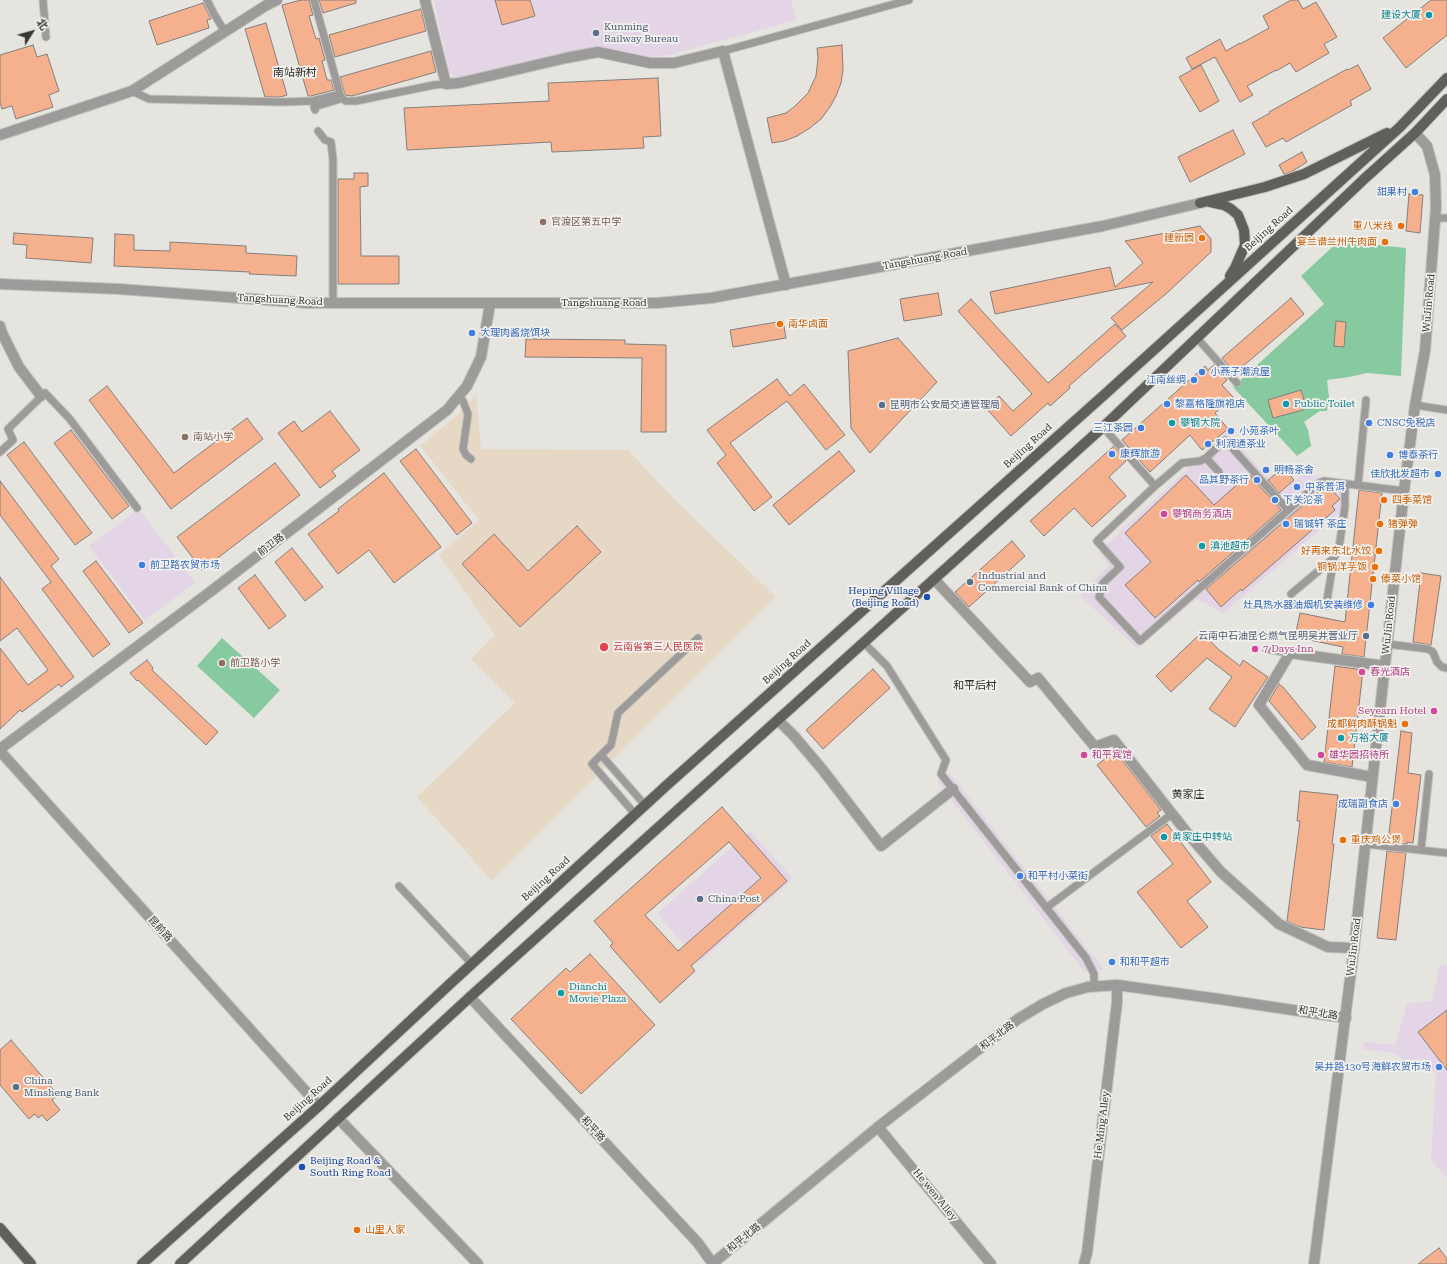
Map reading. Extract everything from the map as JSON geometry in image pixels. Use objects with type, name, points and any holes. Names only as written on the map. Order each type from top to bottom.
[{"type":"main road","name":"Beijing Road","points":[[142,1264],[319,1106],[635,814],[1104,395],[1400,127],[1447,78]]},
{"type":"main road","points":[[180,1264],[470,997],[1103,427],[1363,180],[1416,133],[1447,99]]},
{"type":"main road","points":[[1200,203],[1265,187],[1304,174],[1400,127]]},
{"type":"main road","points":[[1200,203],[1216,202],[1224,205],[1238,215],[1244,230],[1245,245],[1235,268],[1223,286]]},
{"type":"main road","points":[[0,1228],[32,1264]]},
{"type":"street","points":[[0,135],[132,91],[277,0]]},
{"type":"street","points":[[425,0],[446,84],[459,83],[598,52],[650,63],[674,63],[723,51],[786,285]]},
{"type":"street","name":"WuJin Road","points":[[1314,1264],[1346,1018],[1404,491],[1415,405],[1425,351],[1435,218],[1435,175],[1427,146],[1416,133]]},
{"type":"street","name":"Tangshuang Road","points":[[0,284],[119,289],[307,303],[656,303],[711,298],[786,285],[1103,226],[1200,203]]},
{"type":"street","name":"前卫路","points":[[0,750],[441,415],[459,397],[467,386],[481,357],[490,304]]},
{"type":"street","points":[[0,326],[19,367],[41,396]]},
{"type":"street","points":[[934,579],[1030,682],[1038,678],[1095,747],[1114,740],[1172,814],[1221,872],[1279,924],[1328,947],[1354,948]]},
{"type":"street","points":[[1372,777],[1307,765],[1259,705],[1290,653],[1385,666]]},
{"type":"street","points":[[778,720],[794,736],[822,769],[881,846],[953,789]]},
{"type":"street","name":"昆前路","points":[[0,750],[319,1106]]},
{"type":"street","name":"和平北路","points":[[712,1264],[878,1127],[1018,1019],[1043,1004],[1066,993],[1094,987],[1116,986],[1219,999],[1346,1018]]},
{"type":"street","name":"He Ming Alley","points":[[1084,1264],[1117,1002],[1116,986]]},
{"type":"street","name":"和平路","points":[[470,997],[698,1243],[712,1264]]},
{"type":"street","points":[[338,1118],[478,1264]]},
{"type":"street","name":"He wen Alley","points":[[878,1127],[991,1264]]},
{"type":"lane","points":[[43,0],[46,37]]},
{"type":"lane","points":[[207,0],[225,32]]},
{"type":"lane","points":[[314,0],[340,96],[346,101],[356,101],[434,85],[446,84]]},
{"type":"lane","points":[[723,51],[909,0]]},
{"type":"lane","points":[[132,91],[148,98],[281,102],[312,101],[340,96]]},
{"type":"lane","points":[[315,110],[314,107],[340,96]]},
{"type":"lane","points":[[318,131],[321,136],[331,142],[333,160],[333,303]]},
{"type":"lane","points":[[1435,218],[1447,218]]},
{"type":"lane","points":[[1197,338],[1237,383]]},
{"type":"lane","points":[[0,452],[13,440],[8,429],[45,393],[69,418],[137,508]]},
{"type":"lane","points":[[459,397],[463,401],[468,414],[463,448],[466,455],[471,459]]},
{"type":"lane","points":[[1358,485],[1366,400]]},
{"type":"lane","points":[[1415,405],[1447,410]]},
{"type":"lane","points":[[1103,427],[1155,486]]},
{"type":"lane","points":[[1288,510],[1266,489],[1225,440],[1206,458],[1200,461],[1182,463],[1155,486],[1097,541],[1120,568],[1103,583],[1099,597],[1140,641],[1288,510],[1318,483],[1324,481],[1404,491]]},
{"type":"lane","points":[[1206,458],[1220,472]]},
{"type":"lane","points":[[1326,606],[1334,558],[1339,548],[1345,506],[1345,484]]},
{"type":"lane","points":[[1291,594],[1334,558]]},
{"type":"lane","points":[[635,814],[592,764],[611,745],[618,713],[698,638]]},
{"type":"lane","points":[[864,643],[887,666],[946,760],[940,774],[1086,958],[1094,974],[1094,987]]},
{"type":"lane","points":[[1387,644],[1428,649],[1433,652],[1437,662],[1442,667],[1447,668]]},
{"type":"lane","points":[[1266,649],[1290,653]]},
{"type":"lane","points":[[601,755],[645,806]]},
{"type":"lane","points":[[1421,850],[1429,774]]},
{"type":"lane","points":[[1046,908],[1172,814]]},
{"type":"lane","points":[[1365,844],[1447,853]]},
{"type":"lane","points":[[399,886],[472,964]]},
{"type":"shaded area","name":"Kunming Railway Bureau","points":[[434,0],[791,0],[796,20],[653,58],[599,46],[461,80],[450,73]]},
{"type":"shaded area","name":"云南省第三人民医院","points":[[476,395],[481,449],[628,450],[674,499],[776,597],[492,881],[417,797],[515,703],[471,659],[495,635],[439,555],[479,520],[420,446],[460,413]]},
{"type":"shaded area","points":[[1227,432],[1281,492],[1310,468],[1315,476],[1341,481],[1340,513],[1223,613],[1197,599],[1137,648],[1080,596],[1109,565],[1099,552]]},
{"type":"shaded area","name":"前卫路农贸市场","points":[[139,509],[195,583],[145,620],[89,546]]},
{"type":"shaded area","name":"和平村小菜街","points":[[949,772],[1104,970],[1084,971],[937,781]]},
{"type":"shaded area","points":[[750,831],[793,879],[700,962],[657,914]]},
{"type":"shaded area","name":"吴井路130号海鲜农贸市场","points":[[1440,965],[1447,965],[1447,1178],[1431,1160],[1436,1074],[1425,1060],[1403,1059],[1394,1053],[1363,1049],[1364,1042],[1395,1045],[1407,1004],[1432,1001]]},
{"type":"green space","points":[[1339,241],[1406,248],[1401,376],[1367,373],[1327,380],[1329,397],[1327,411],[1320,411],[1304,422],[1308,430],[1311,446],[1297,456],[1233,387],[1324,304],[1301,276]]},
{"type":"green space","points":[[222,638],[280,690],[254,718],[197,666]]},
{"type":"building","points":[[301,0],[309,0],[313,15],[309,16],[316,39],[319,38],[325,60],[322,61],[327,80],[331,80],[334,90],[311,96],[308,96],[282,5]]},
{"type":"building","points":[[319,0],[356,0],[356,3],[323,13]]},
{"type":"building","points":[[495,0],[530,0],[535,16],[502,25]]},
{"type":"building","points":[[1291,0],[1298,0],[1303,9],[1316,2],[1337,37],[1324,44],[1329,53],[1296,72],[1290,63],[1276,70],[1247,86],[1253,95],[1240,102],[1215,57],[1192,69],[1186,58],[1220,39],[1226,51],[1269,28],[1263,16]]},
{"type":"building","name":"建设大厦","points":[[1431,0],[1447,0],[1447,35],[1406,68],[1383,38]]},
{"type":"building","points":[[203,3],[211,19],[207,20],[209,28],[157,45],[149,21]]},
{"type":"building","points":[[421,9],[426,31],[335,57],[329,35]]},
{"type":"building","points":[[266,23],[287,95],[280,97],[265,97],[245,29]]},
{"type":"building","points":[[33,45],[37,57],[47,54],[59,91],[49,95],[53,107],[16,119],[12,106],[2,109],[0,102],[0,55]]},
{"type":"building","points":[[842,45],[843,70],[841,83],[830,107],[821,119],[810,128],[797,136],[784,141],[772,143],[767,118],[786,113],[808,93],[816,76],[818,58],[817,48]]},
{"type":"building","points":[[431,51],[436,72],[352,96],[345,95],[340,77]]},
{"type":"building","points":[[1201,65],[1219,101],[1200,112],[1179,77]]},
{"type":"building","points":[[1358,65],[1371,89],[1350,101],[1352,105],[1286,142],[1283,138],[1266,147],[1252,123],[1347,69],[1348,70]]},
{"type":"building","points":[[658,78],[661,136],[643,137],[644,148],[552,152],[551,142],[407,150],[404,108],[549,101],[548,83]]},
{"type":"building","points":[[1233,130],[1245,154],[1190,182],[1178,157]]},
{"type":"building","points":[[1302,152],[1307,162],[1291,172],[1284,174],[1279,165]]},
{"type":"building","points":[[354,173],[368,173],[368,186],[360,187],[361,256],[399,256],[399,284],[338,284],[338,179],[354,179]]},
{"type":"building","points":[[1409,194],[1423,195],[1420,233],[1406,231]]},
{"type":"building","points":[[1200,226],[1211,239],[1211,252],[1167,293],[1122,330],[1111,318],[1153,282],[995,314],[990,292],[1110,267],[1115,287],[1143,263],[1125,241]]},
{"type":"building","points":[[14,233],[93,238],[91,263],[26,258],[27,245],[13,244]]},
{"type":"building","points":[[115,234],[134,235],[134,250],[170,251],[170,242],[246,246],[246,253],[297,256],[296,276],[249,274],[250,272],[114,266]]},
{"type":"building","points":[[938,293],[942,315],[904,321],[900,299]]},
{"type":"building","points":[[1291,298],[1304,314],[1235,373],[1222,358]]},
{"type":"building","points":[[971,299],[1048,383],[1115,324],[1126,336],[1069,386],[1070,388],[1050,406],[1048,403],[1011,436],[986,408],[999,396],[1013,411],[1032,394],[958,311]]},
{"type":"building","points":[[783,321],[786,338],[733,347],[730,330]]},
{"type":"building","points":[[1336,321],[1346,322],[1344,347],[1334,346]]},
{"type":"building","name":"昆明市公安局交通管理局","points":[[898,338],[937,382],[870,453],[851,428],[848,351]]},
{"type":"building","points":[[526,339],[625,340],[625,344],[666,345],[666,432],[641,432],[642,358],[525,357]]},
{"type":"building","name":"攀钢大院","points":[[1214,365],[1227,380],[1222,385],[1233,397],[1215,413],[1228,429],[1202,450],[1190,435],[1150,472],[1122,440],[1205,366],[1208,370]]},
{"type":"building","points":[[777,379],[790,396],[804,384],[845,435],[826,450],[787,401],[730,443],[772,497],[754,511],[717,463],[726,455],[707,430]]},
{"type":"building","points":[[107,386],[174,473],[247,418],[263,439],[171,509],[89,400]]},
{"type":"building","name":"Public Toilet","points":[[1301,390],[1305,403],[1302,404],[1303,410],[1273,418],[1268,400]]},
{"type":"building","points":[[330,411],[360,450],[332,471],[336,476],[320,488],[278,433],[294,421],[302,432]]},
{"type":"building","points":[[71,430],[129,506],[112,519],[54,443]]},
{"type":"building","points":[[24,442],[92,533],[75,545],[7,455]]},
{"type":"building","points":[[1114,446],[1126,461],[1109,477],[1126,496],[1092,527],[1074,508],[1044,536],[1030,521]]},
{"type":"building","points":[[416,449],[472,523],[457,535],[400,461]]},
{"type":"building","points":[[839,451],[855,471],[789,525],[773,505]]},
{"type":"building","points":[[275,463],[300,495],[202,570],[177,537]]},
{"type":"building","points":[[1284,467],[1294,480],[1279,493],[1268,480]]},
{"type":"building","points":[[384,473],[441,547],[394,583],[369,550],[338,574],[308,534],[339,511],[338,509]]},
{"type":"building","name":"滇池超市","points":[[1249,474],[1281,510],[1199,582],[1198,580],[1155,618],[1125,585],[1151,562],[1125,533],[1186,475],[1214,505]]},
{"type":"building","points":[[0,481],[59,559],[51,566],[110,644],[93,657],[42,589],[51,582],[0,515]]},
{"type":"building","points":[[1325,486],[1329,487],[1340,499],[1332,506],[1335,510],[1242,591],[1241,589],[1221,607],[1206,589]]},
{"type":"building","points":[[1359,490],[1382,493],[1364,657],[1342,654],[1343,647],[1295,637],[1300,613],[1345,622]]},
{"type":"building","points":[[577,526],[601,552],[520,627],[462,564],[494,534],[528,571]]},
{"type":"building","points":[[1012,541],[1025,556],[969,607],[955,592]]},
{"type":"building","points":[[292,548],[323,587],[305,601],[275,562]]},
{"type":"building","points":[[96,561],[143,623],[129,633],[83,571]]},
{"type":"building","points":[[1421,573],[1441,576],[1431,645],[1413,642]]},
{"type":"building","points":[[255,575],[286,616],[269,629],[238,588]]},
{"type":"building","points":[[0,577],[74,677],[61,687],[59,684],[22,712],[20,710],[0,729],[0,648],[28,685],[48,670],[17,628],[0,641]]},
{"type":"building","points":[[1202,632],[1218,649],[1240,666],[1243,660],[1268,677],[1235,727],[1209,709],[1232,677],[1207,658],[1171,692],[1156,676]]},
{"type":"building","points":[[147,660],[153,668],[152,670],[218,732],[206,745],[130,673]]},
{"type":"building","name":"万裕大厦","points":[[1335,666],[1363,670],[1352,767],[1324,762]]},
{"type":"building","points":[[873,669],[890,688],[823,749],[806,730]]},
{"type":"building","points":[[1279,684],[1316,727],[1302,740],[1269,701]]},
{"type":"building","points":[[1401,731],[1412,733],[1408,773],[1421,775],[1413,843],[1407,842],[1407,844],[1388,842]]},
{"type":"building","points":[[1115,751],[1161,810],[1157,813],[1160,816],[1146,827],[1097,765]]},
{"type":"building","points":[[1300,791],[1338,795],[1324,930],[1300,927],[1287,921],[1300,821],[1297,821]]},
{"type":"building","points":[[722,807],[787,881],[691,966],[695,971],[660,1003],[610,946],[613,943],[594,921]],"holes":[[[729,842],[761,878],[678,951],[645,915]]]},
{"type":"building","points":[[1167,824],[1211,882],[1187,901],[1208,927],[1181,948],[1137,892],[1173,864],[1151,836]]},
{"type":"building","points":[[1387,851],[1406,853],[1396,940],[1377,938]]},
{"type":"building","points":[[590,954],[655,1025],[581,1094],[511,1019],[566,968],[570,972]]},
{"type":"building","points":[[1447,1010],[1447,1070],[1418,1032]]},
{"type":"building","points":[[11,1040],[58,1095],[52,1100],[60,1110],[47,1121],[42,1115],[38,1118],[35,1114],[29,1119],[0,1085],[0,1050]]},
{"type":"building","points":[[1439,1248],[1447,1259],[1447,1264],[1418,1264]]},
{"type":"place","name":"建设大厦","points":[[1429,15]]},
{"type":"place","name":"Kunming Railway Bureau","points":[[596,33]]},
{"type":"place","name":"甜果村","points":[[1415,192]]},
{"type":"place","name":"官渡区第五中学","points":[[543,222]]},
{"type":"place","name":"重八米线","points":[[1401,226]]},
{"type":"place","name":"建新园","points":[[1202,238]]},
{"type":"place","name":"宴兰谱兰州牛肉面","points":[[1385,242]]},
{"type":"place","name":"南华卤面","points":[[780,324]]},
{"type":"place","name":"大理肉酱烧饵块","points":[[472,333]]},
{"type":"place","name":"小燕子潮流屋","points":[[1202,372]]},
{"type":"place","name":"江南丝绸","points":[[1194,380]]},
{"type":"place","name":"黎嘉格隆旗袍店","points":[[1167,404]]},
{"type":"place","name":"Public Toilet","points":[[1286,404]]},
{"type":"place","name":"昆明市公安局交通管理局","points":[[882,405]]},
{"type":"place","name":"攀钢大院","points":[[1172,423]]},
{"type":"place","name":"CNSC免税店","points":[[1369,423]]},
{"type":"place","name":"三江茶园","points":[[1141,428]]},
{"type":"place","name":"小苑茶叶","points":[[1231,431]]},
{"type":"place","name":"南站小学","points":[[185,437]]},
{"type":"place","name":"利润通茶业","points":[[1208,444]]},
{"type":"place","name":"康辉旅游","points":[[1112,454]]},
{"type":"place","name":"博泰茶行","points":[[1390,455]]},
{"type":"place","name":"明畅茶舍","points":[[1266,470]]},
{"type":"place","name":"佳欣批发超市","points":[[1438,474]]},
{"type":"place","name":"品其野茶行","points":[[1257,480]]},
{"type":"place","name":"中茶普洱","points":[[1297,487]]},
{"type":"place","name":"下关沱茶","points":[[1275,500]]},
{"type":"place","name":"四季菜馆","points":[[1384,500]]},
{"type":"place","name":"攀钢商务酒店","points":[[1164,514]]},
{"type":"place","name":"瑞铖轩 茶庄","points":[[1286,524]]},
{"type":"place","name":"猪弹弹","points":[[1380,524]]},
{"type":"place","name":"滇池超市","points":[[1202,546]]},
{"type":"place","name":"好再来东北水饺","points":[[1379,551]]},
{"type":"place","name":"前卫路农贸市场","points":[[142,565]]},
{"type":"place","name":"铜锅洋芋饭","points":[[1375,567]]},
{"type":"place","name":"傣菜小馆","points":[[1373,579]]},
{"type":"place","name":"Industrial and Commercial Bank of China","points":[[970,582]]},
{"type":"place","name":"Heping Village (Beijing Road)","points":[[927,597]]},
{"type":"place","name":"灶具热水器油烟机安装维修","points":[[1371,605]]},
{"type":"place","name":"云南中石油昆仑燃气昆明吴井营业厅","points":[[1366,636]]},
{"type":"place","name":"云南省第三人民医院","points":[[604,647]]},
{"type":"place","name":"7 Days Inn","points":[[1255,649]]},
{"type":"place","name":"前卫路小学","points":[[222,663]]},
{"type":"place","name":"春光酒店","points":[[1362,672]]},
{"type":"place","name":"Seyearn Hotel","points":[[1434,711]]},
{"type":"place","name":"成都鲜肉酥锅魁","points":[[1405,724]]},
{"type":"place","name":"万裕大厦","points":[[1341,738]]},
{"type":"place","name":"和平宾馆","points":[[1084,755]]},
{"type":"place","name":"雄华园招待所","points":[[1321,755]]},
{"type":"place","name":"成瑞副食店","points":[[1396,804]]},
{"type":"place","name":"黄家庄中转站","points":[[1164,837]]},
{"type":"place","name":"重庆鸡公煲","points":[[1343,840]]},
{"type":"place","name":"和平村小菜街","points":[[1020,876]]},
{"type":"place","name":"China Post","points":[[700,899]]},
{"type":"place","name":"和和平超市","points":[[1112,962]]},
{"type":"place","name":"Dianchi Movie Plaza","points":[[561,993]]},
{"type":"place","name":"吴井路130号海鲜农贸市场","points":[[1439,1067]]},
{"type":"place","name":"China Minsheng Bank","points":[[16,1087]]},
{"type":"place","name":"Beijing Road & South Ring Road","points":[[302,1167]]},
{"type":"place","name":"山里人家","points":[[357,1230]]},
{"type":"district","name":"南站新村","points":[[295,73]]},
{"type":"district","name":"和平后村","points":[[975,686]]},
{"type":"district","name":"黄家庄","points":[[1188,795]]}]
